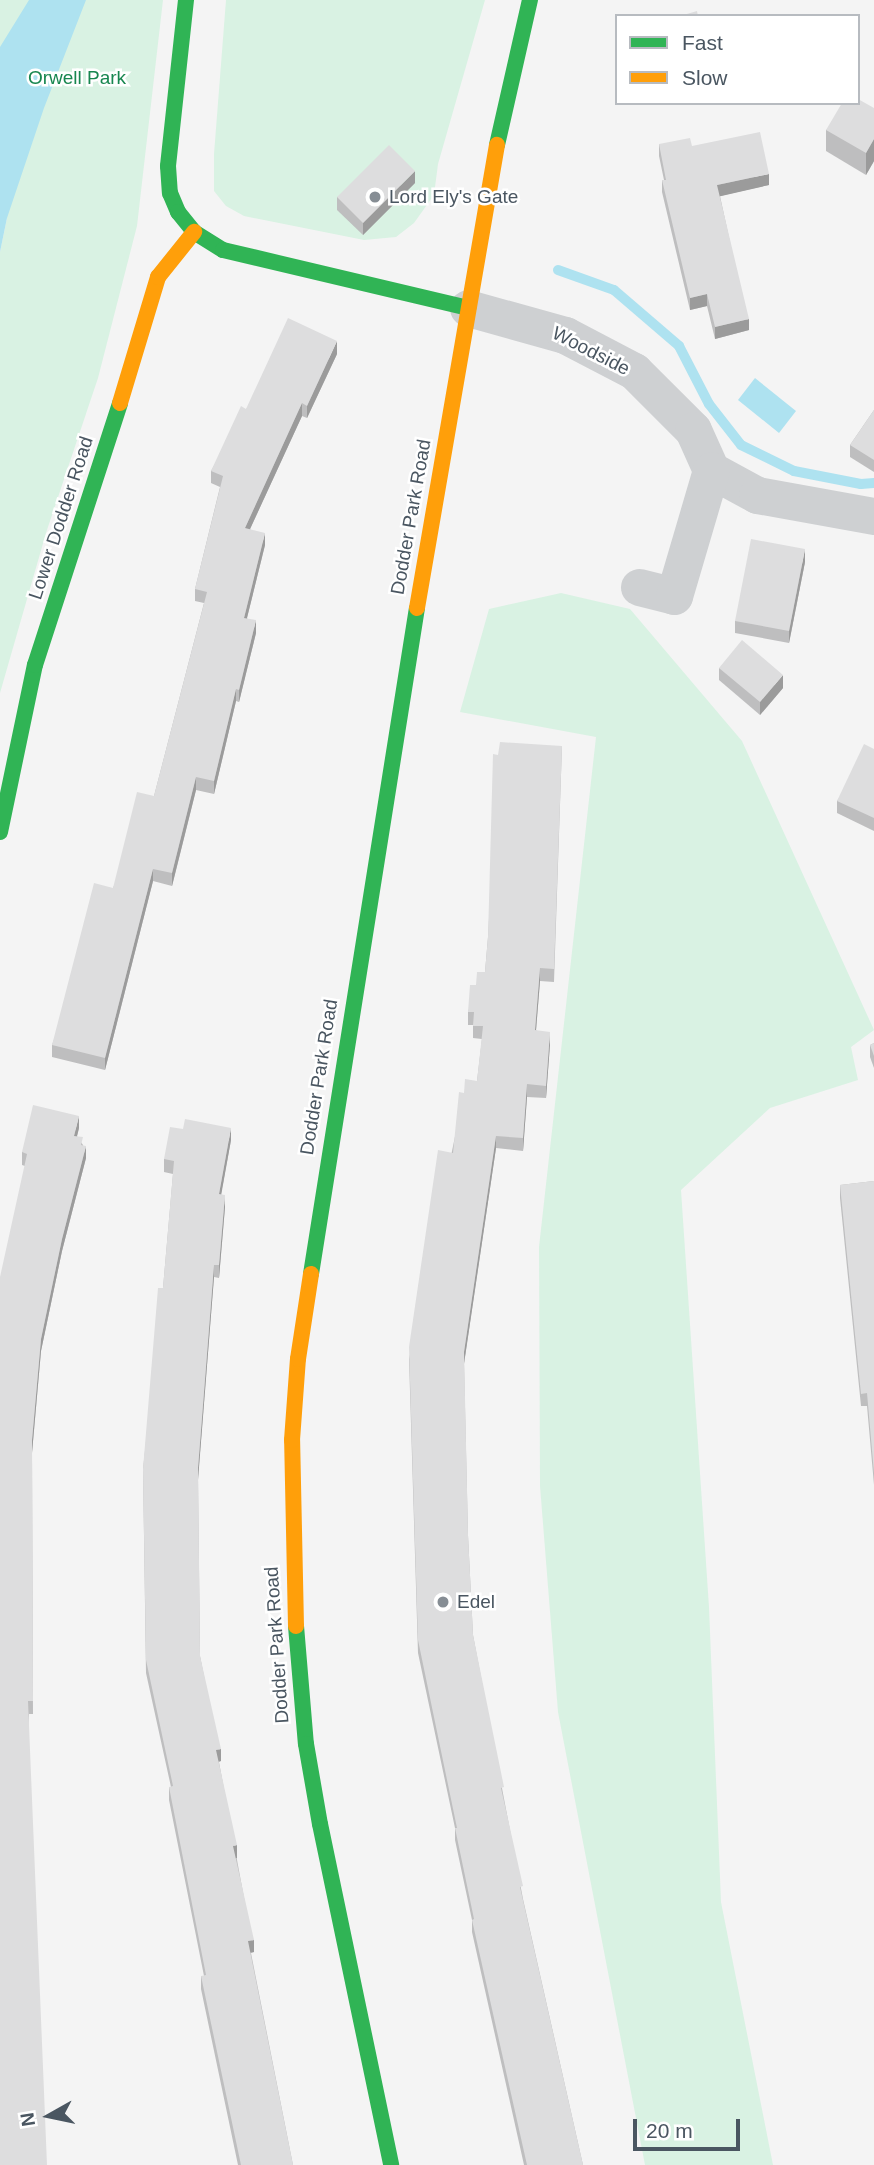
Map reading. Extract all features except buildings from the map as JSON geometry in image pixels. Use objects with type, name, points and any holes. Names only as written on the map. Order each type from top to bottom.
[{"type":"main road","points":[[186,0],[168,166],[170,193],[178,212],[194,232],[223,250],[468,307]]},
{"type":"main road","name":"Dodder Park Road","points":[[391,2165],[320,1824],[306,1744],[293,1597],[292,1440],[298,1359],[332,1128],[491,173],[530,0]]},
{"type":"main road","name":"Lower Dodder Road","points":[[0,832],[35,664],[92,497],[158,277],[194,232]]},
{"type":"street","name":"Woodside","points":[[468,307],[553,331],[634,371],[693,430],[711,470]]},
{"type":"street","points":[[639,587],[674,596],[711,470],[757,495],[874,516]]},
{"type":"green space","name":"Orwell Park","points":[[0,0],[163,0],[137,226],[98,378],[46,533],[0,693],[0,252],[7,218],[0,215]]},
{"type":"green space","points":[[226,0],[485,0],[438,164],[434,195],[414,223],[396,237],[364,240],[244,216],[226,206],[214,191],[214,154]]},
{"type":"green space","points":[[561,593],[630,609],[742,741],[874,1030],[851,1047],[858,1080],[770,1108],[681,1190],[709,1607],[721,1902],[773,2165],[645,2165],[558,1712],[540,1486],[539,1247],[596,737],[460,712],[489,609]]},
{"type":"water","points":[[29,0],[86,0],[44,108],[7,218],[0,252],[0,47]]},
{"type":"water","points":[[755,378],[796,411],[779,433],[738,400]]},
{"type":"waterway","points":[[558,270],[614,290],[679,346],[709,404],[741,445],[794,471],[861,484],[874,483]]},
{"type":"traffic: fast","points":[[186,0],[168,166],[170,193],[178,212],[194,232],[223,250],[468,308]]},
{"type":"traffic: fast","points":[[497,145],[530,0]]},
{"type":"traffic: fast","points":[[0,832],[35,665],[120,403]]},
{"type":"traffic: fast","points":[[311,1274],[417,608]]},
{"type":"traffic: fast","points":[[296,1626],[306,1744],[320,1824],[391,2165]]},
{"type":"traffic: slow","points":[[417,608],[497,145]]},
{"type":"traffic: slow","points":[[120,403],[158,277],[194,232]]},
{"type":"traffic: slow","points":[[296,1626],[292,1440],[298,1359],[311,1274]]},
{"type":"place","name":"Lord Ely's Gate","points":[[375,197]]},
{"type":"place","name":"Edel","points":[[443,1602]]}]
